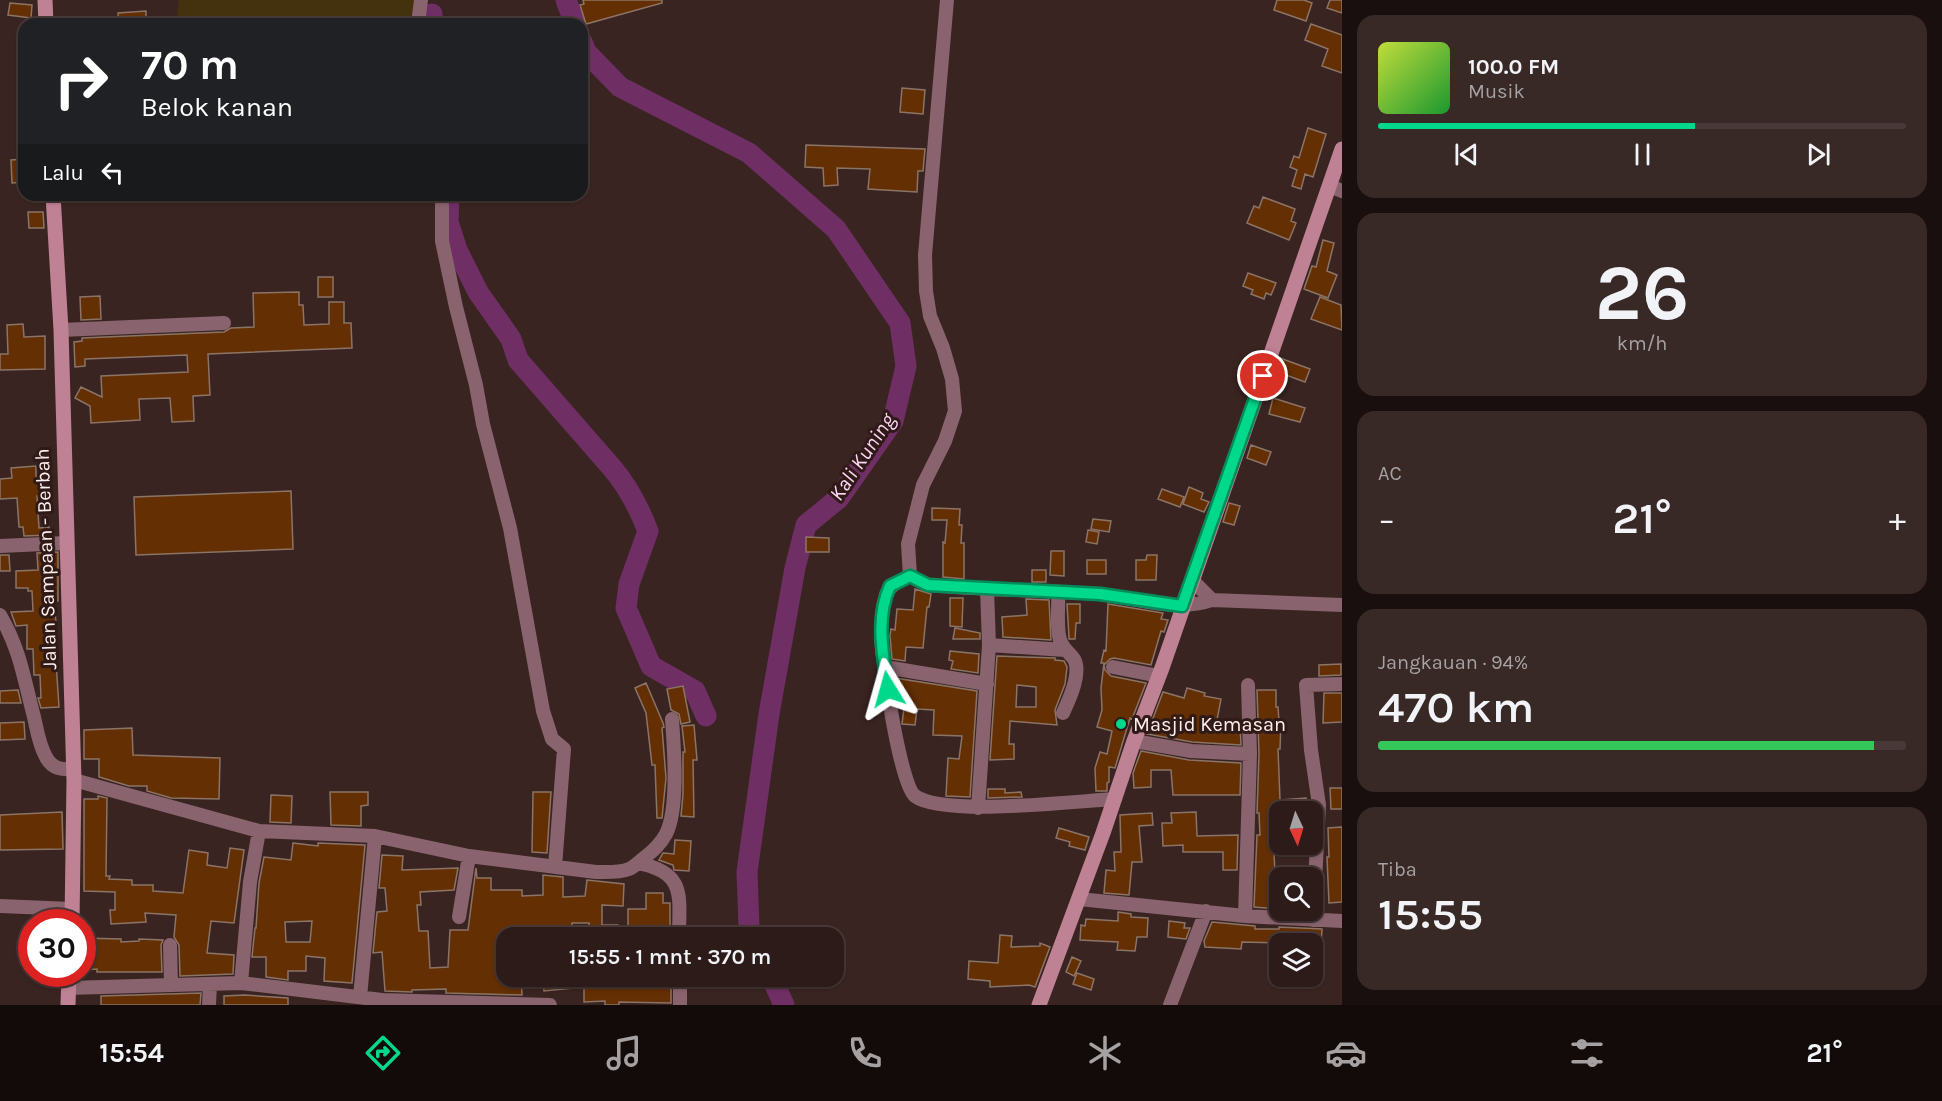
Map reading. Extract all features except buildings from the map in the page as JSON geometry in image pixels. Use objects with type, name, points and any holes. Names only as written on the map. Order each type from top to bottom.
[{"type":"street","points":[[45,0],[46,18]]},
{"type":"street","points":[[419,18],[421,0]]},
{"type":"street","points":[[910,576],[908,544],[923,485],[945,441],[955,411],[946,358],[930,316],[926,264],[947,0]]},
{"type":"street","points":[[1039,1005],[1115,799],[1182,606],[1336,189],[1342,149]]},
{"type":"street","name":"Jalan Sampaan - Berbah","points":[[53,201],[61,330],[74,774],[72,909]]},
{"type":"street","points":[[442,204],[442,242],[483,424],[510,528],[543,711],[552,739],[564,749],[555,867]]},
{"type":"street","points":[[61,330],[224,323]]},
{"type":"street","points":[[0,546],[66,543]]},
{"type":"street","points":[[910,576],[928,585],[1100,594],[1182,606],[1198,605],[1212,600],[1342,605]]},
{"type":"street","points":[[910,576],[890,586],[886,595],[881,637],[891,712],[907,784],[914,795],[923,801],[978,808],[1115,799]]},
{"type":"street","points":[[1192,580],[1212,600]]},
{"type":"street","points":[[978,808],[989,645],[987,589]]},
{"type":"street","points":[[1059,592],[1060,639],[1065,650],[1076,662],[1074,687],[1063,713]]},
{"type":"street","points":[[0,615],[15,642],[39,740],[46,759],[53,766],[241,828],[259,831],[375,836],[469,856],[605,872],[628,869],[657,848],[672,816],[674,758],[672,719]]},
{"type":"street","points":[[989,645],[1065,650]]},
{"type":"street","points":[[885,667],[987,684]]},
{"type":"street","points":[[1113,667],[1159,676]]},
{"type":"street","points":[[1245,916],[1250,754],[1248,684]]},
{"type":"street","points":[[1315,867],[1318,805],[1306,685],[1342,684]]},
{"type":"street","points":[[1134,741],[1191,751],[1250,754]]},
{"type":"street","points":[[241,983],[250,882],[259,831]]},
{"type":"street","points":[[360,997],[375,836]]},
{"type":"street","points":[[459,917],[469,856]]},
{"type":"street","points":[[638,863],[670,874],[676,885],[678,927]]},
{"type":"street","points":[[1079,899],[1269,917]]},
{"type":"street","points":[[0,906],[22,909]]},
{"type":"street","points":[[1170,1005],[1206,911]]},
{"type":"street","points":[[1323,920],[1342,921]]},
{"type":"street","points":[[170,945],[171,985]]},
{"type":"street","points":[[96,982],[171,985],[241,983],[316,998],[360,997],[381,1002],[550,1005]]},
{"type":"street","points":[[209,1005],[210,984]]},
{"type":"street","points":[[68,1005],[69,987]]},
{"type":"street","points":[[680,987],[680,1005]]},
{"type":"shaded area","points":[[179,0],[418,0],[417,18],[177,18]]},
{"type":"waterway","name":"Kali Kuning","points":[[566,0],[573,18]]},
{"type":"waterway","name":"Kali Kuning","points":[[588,54],[620,87],[749,153],[836,229],[900,323],[906,366],[893,421],[839,498],[806,525],[795,568],[769,714],[747,872],[749,927]]},
{"type":"waterway","points":[[449,201],[448,222],[457,250],[478,292],[511,339],[518,360],[613,469],[637,506],[648,531],[629,584],[626,608],[651,666],[695,691],[706,716]]},
{"type":"waterway","name":"Kali Kuning","points":[[776,987],[784,1005]]},
{"type":"place","name":"Masjid Kemasan","points":[[1121,724]]},
{"type":"route","points":[[888,689],[881,637],[886,595],[890,586],[910,576],[928,585],[1100,594],[1182,606],[1263,376]]}]
